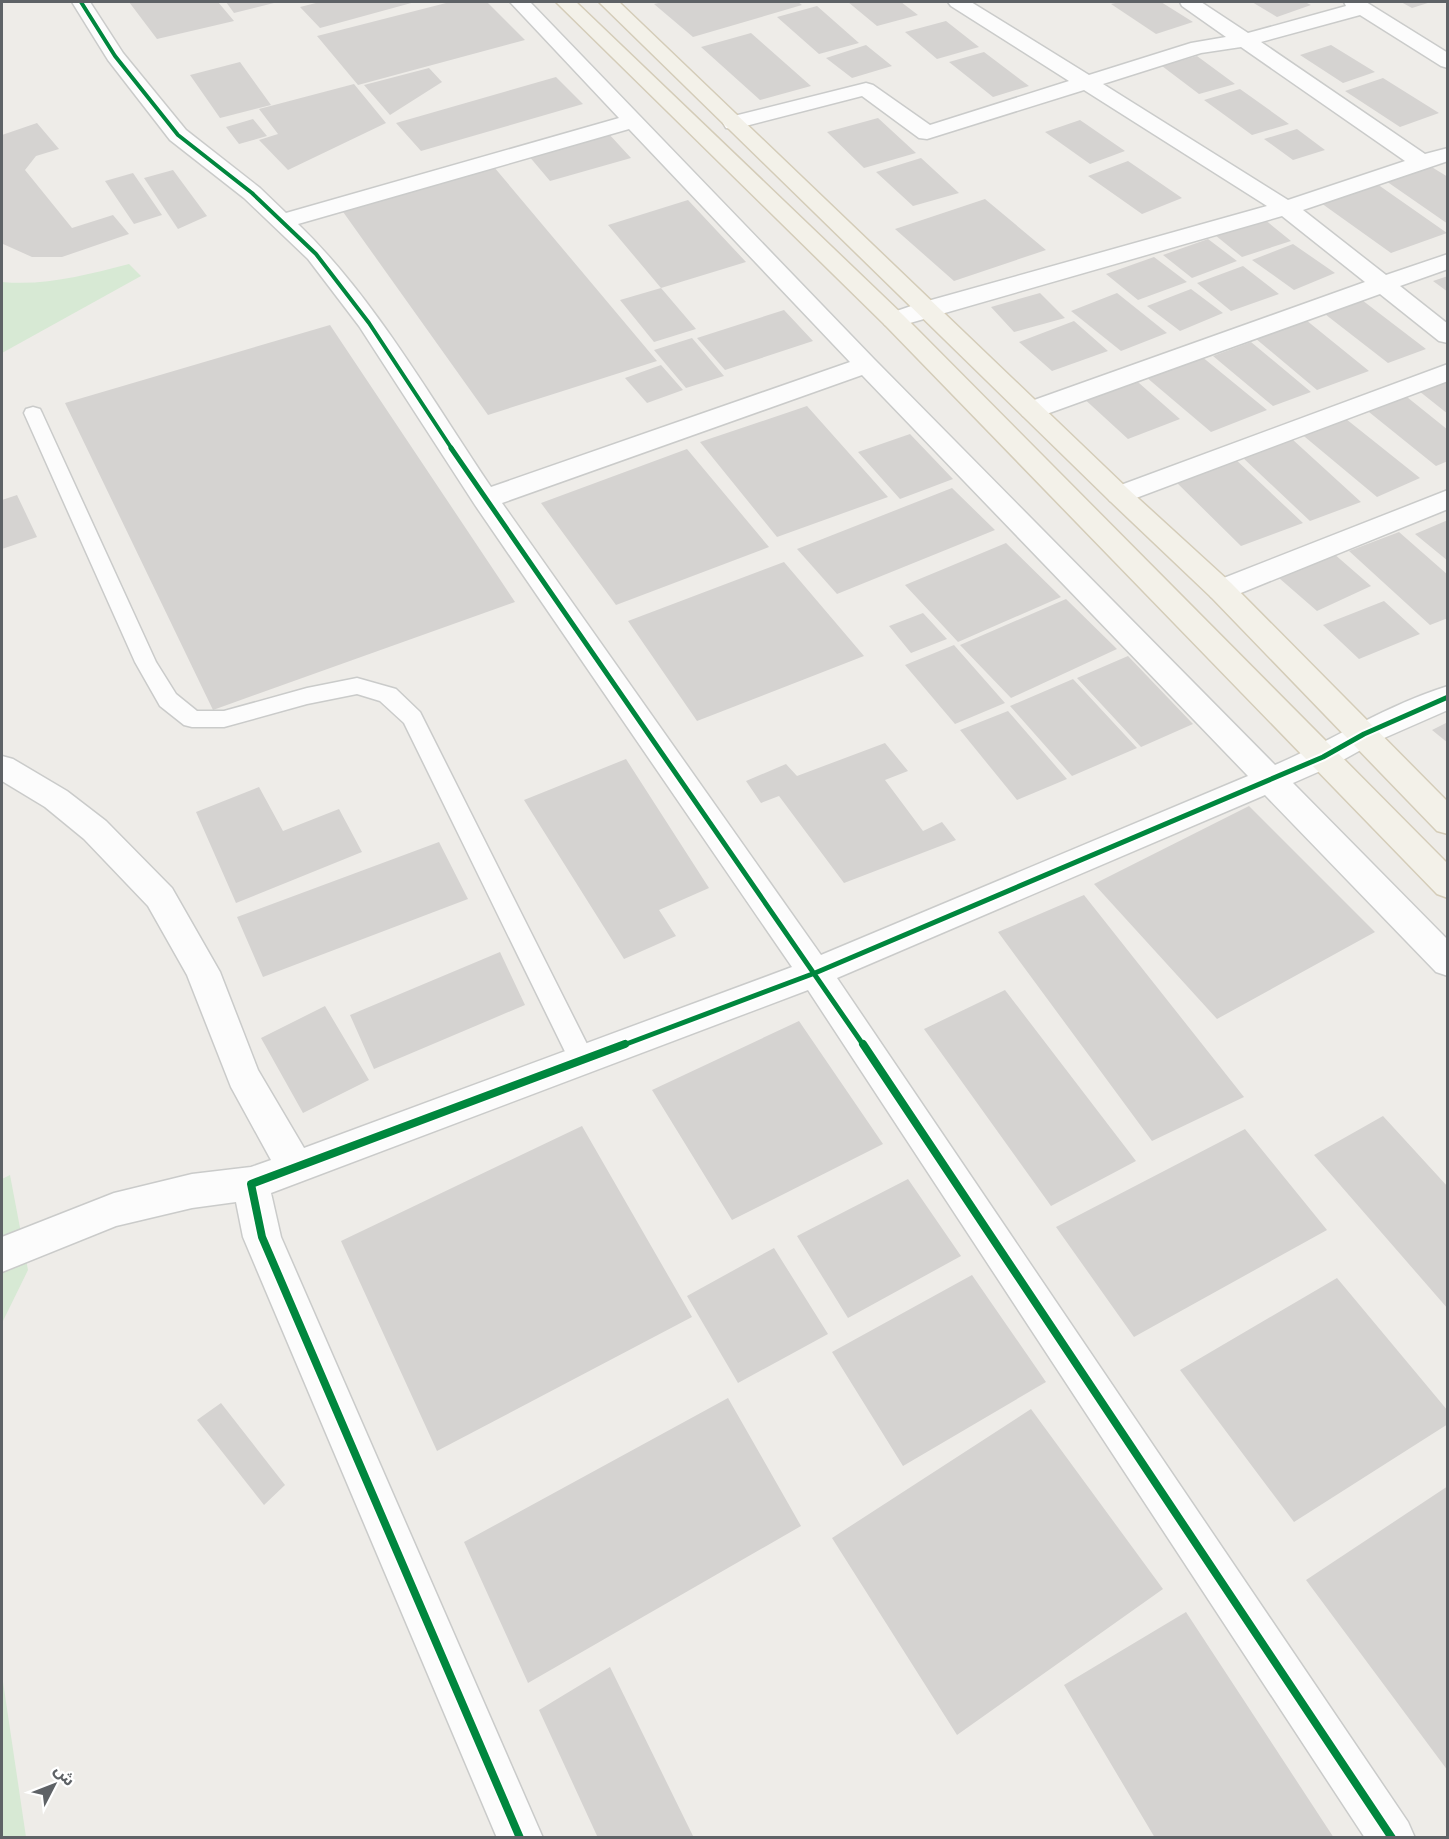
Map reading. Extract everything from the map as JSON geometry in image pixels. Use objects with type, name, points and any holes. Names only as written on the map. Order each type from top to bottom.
[{"type":"main road","points":[[565,2],[894,320],[1448,885]]},
{"type":"main road","points":[[610,2],[1119,495],[1221,590],[1448,822]]},
{"type":"street","points":[[81,2],[115,56],[178,135],[252,193],[316,254],[369,323],[485,499],[815,973],[1392,1838]]},
{"type":"street","points":[[520,2],[866,365],[1448,962]]},
{"type":"street","points":[[958,2],[1286,208],[1448,336]]},
{"type":"street","points":[[1189,2],[1423,162]]},
{"type":"street","points":[[734,123],[867,89],[927,133],[1198,47],[1246,40],[1358,4],[1448,62]]},
{"type":"street","points":[[281,222],[632,122]]},
{"type":"street","points":[[894,320],[1286,208],[1448,154]]},
{"type":"street","points":[[1032,410],[1448,261]]},
{"type":"street","points":[[485,499],[866,365]]},
{"type":"street","points":[[1119,495],[1448,372]]},
{"type":"street","points":[[1221,590],[1448,499]]},
{"type":"street","points":[[2,1255],[114,1210],[192,1191],[251,1184],[815,973],[1323,757],[1364,734],[1448,697]]},
{"type":"street","points":[[2,767],[56,799],[96,830],[160,897],[203,972],[243,1076],[295,1167]]},
{"type":"street","points":[[251,1184],[262,1237],[520,1838]]},
{"type":"lane","points":[[33,413],[146,662],[168,700],[192,719],[224,719],[308,696],[357,686],[388,695],[412,718],[582,1060]]},
{"type":"green space","points":[[129,264],[141,276],[2,353],[2,282],[50,281],[82,276]]},
{"type":"green space","points":[[10,1175],[28,1270],[2,1323],[2,1179]]},
{"type":"green space","points":[[2,1675],[26,1837],[2,1837]]},
{"type":"building","points":[[129,2],[218,2],[234,21],[157,39]]},
{"type":"building","points":[[226,2],[278,2],[234,13]]},
{"type":"building","points":[[320,2],[415,2],[320,28],[300,7]]},
{"type":"building","points":[[450,2],[487,2],[525,40],[358,85],[317,36]]},
{"type":"building","points":[[663,2],[798,2],[802,5],[693,37],[654,4]]},
{"type":"building","points":[[848,2],[901,2],[918,15],[877,26]]},
{"type":"building","points":[[1161,2],[1193,22],[1156,34],[1111,4]]},
{"type":"building","points":[[1252,2],[1305,2],[1311,5],[1277,17]]},
{"type":"building","points":[[1401,2],[1431,2],[1412,8]]},
{"type":"building","points":[[817,6],[859,43],[819,54],[777,17]]},
{"type":"building","points":[[946,21],[979,47],[937,59],[905,32]]},
{"type":"building","points":[[751,33],[811,86],[760,100],[701,47]]},
{"type":"building","points":[[866,45],[892,66],[852,78],[826,58]]},
{"type":"building","points":[[1331,45],[1375,72],[1343,83],[1300,55]]},
{"type":"building","points":[[984,52],[1029,86],[993,97],[949,62]]},
{"type":"building","points":[[1197,56],[1235,84],[1199,94],[1162,66]]},
{"type":"building","points":[[240,62],[271,105],[220,118],[190,75]]},
{"type":"building","points":[[429,68],[442,82],[390,115],[364,85]]},
{"type":"building","points":[[556,77],[583,104],[421,151],[396,123]]},
{"type":"building","points":[[1383,78],[1439,113],[1400,127],[1345,91]]},
{"type":"building","points":[[354,84],[386,123],[288,170],[259,140],[278,134],[259,109]]},
{"type":"building","points":[[1240,89],[1289,124],[1252,135],[1204,100]]},
{"type":"building","points":[[878,118],[916,153],[864,168],[827,132]]},
{"type":"building","points":[[253,119],[267,136],[239,144],[226,127]]},
{"type":"building","points":[[1080,120],[1125,151],[1090,164],[1045,132]]},
{"type":"building","points":[[37,123],[59,149],[36,156],[25,170],[72,228],[113,215],[129,234],[62,257],[32,257],[3,244],[2,135]]},
{"type":"building","points":[[1297,129],[1325,150],[1293,160],[1264,139]]},
{"type":"building","points":[[608,133],[631,158],[550,181],[528,155]]},
{"type":"building","points":[[921,158],[959,193],[913,206],[876,172]]},
{"type":"building","points":[[1128,161],[1182,198],[1142,214],[1088,176]]},
{"type":"building","points":[[1430,166],[1448,177],[1448,224],[1386,181]]},
{"type":"building","points":[[494,167],[657,361],[488,415],[341,209]]},
{"type":"building","points":[[173,170],[207,216],[178,229],[144,178]]},
{"type":"building","points":[[133,173],[162,215],[134,224],[105,181]]},
{"type":"building","points":[[1377,184],[1447,233],[1391,253],[1321,203]]},
{"type":"building","points":[[985,199],[1046,250],[954,281],[895,229]]},
{"type":"building","points":[[688,200],[746,262],[661,288],[608,225]]},
{"type":"building","points":[[1264,219],[1291,241],[1242,257],[1215,235]]},
{"type":"building","points":[[1208,239],[1237,261],[1192,278],[1163,255]]},
{"type":"building","points":[[1293,244],[1335,273],[1294,290],[1252,260]]},
{"type":"building","points":[[1154,257],[1187,282],[1138,300],[1106,274]]},
{"type":"building","points":[[1243,266],[1279,294],[1231,311],[1197,283]]},
{"type":"building","points":[[1448,276],[1448,292],[1433,281]]},
{"type":"building","points":[[661,288],[696,329],[654,342],[620,300]]},
{"type":"building","points":[[1191,289],[1223,313],[1180,331],[1147,306]]},
{"type":"building","points":[[1040,293],[1065,318],[1014,332],[991,307]]},
{"type":"building","points":[[1117,293],[1167,333],[1121,351],[1071,311]]},
{"type":"building","points":[[1358,297],[1426,349],[1388,363],[1321,311]]},
{"type":"building","points":[[784,310],[813,341],[725,370],[697,338]]},
{"type":"building","points":[[1306,320],[1369,371],[1317,390],[1255,338]]},
{"type":"building","points":[[1074,321],[1108,351],[1052,371],[1019,342]]},
{"type":"building","points":[[330,325],[515,602],[213,710],[65,403]]},
{"type":"building","points":[[692,338],[724,376],[686,388],[654,350]]},
{"type":"building","points":[[1251,342],[1311,392],[1273,406],[1213,356]]},
{"type":"building","points":[[1201,356],[1267,410],[1211,432],[1146,377]]},
{"type":"building","points":[[661,365],[683,390],[647,403],[625,378]]},
{"type":"building","points":[[1131,376],[1180,419],[1128,439],[1080,395]]},
{"type":"building","points":[[1448,380],[1448,414],[1419,391]]},
{"type":"building","points":[[1402,393],[1448,430],[1448,461],[1436,466],[1364,408]]},
{"type":"building","points":[[807,406],[888,497],[777,537],[700,442]]},
{"type":"building","points":[[1341,415],[1420,478],[1377,497],[1299,432]]},
{"type":"building","points":[[910,434],[953,479],[900,499],[858,452]]},
{"type":"building","points":[[1292,439],[1361,502],[1310,521],[1241,456]]},
{"type":"building","points":[[687,449],[769,547],[616,605],[541,503]]},
{"type":"building","points":[[1233,457],[1303,523],[1241,546],[1173,479]]},
{"type":"building","points":[[952,488],[995,530],[837,594],[797,549]]},
{"type":"building","points":[[17,495],[37,537],[2,549],[2,500]]},
{"type":"building","points":[[1448,520],[1448,561],[1415,534]]},
{"type":"building","points":[[1399,532],[1448,575],[1448,618],[1430,625],[1349,551]]},
{"type":"building","points":[[1006,543],[1061,597],[958,642],[905,585]]},
{"type":"building","points":[[1333,553],[1371,586],[1317,611],[1279,578]]},
{"type":"building","points":[[784,562],[864,656],[697,721],[628,621]]},
{"type":"building","points":[[1066,599],[1117,649],[1011,698],[960,645]]},
{"type":"building","points":[[1384,601],[1420,634],[1359,659],[1323,625]]},
{"type":"building","points":[[923,613],[947,639],[911,653],[889,626]]},
{"type":"building","points":[[954,645],[1005,703],[955,724],[905,665]]},
{"type":"building","points":[[1128,656],[1193,724],[1141,747],[1077,678]]},
{"type":"building","points":[[1073,679],[1137,748],[1072,776],[1010,706]]},
{"type":"building","points":[[1008,711],[1067,779],[1017,800],[960,730]]},
{"type":"building","points":[[1448,722],[1448,743],[1432,730]]},
{"type":"building","points":[[885,743],[908,771],[885,780],[923,831],[942,822],[956,840],[844,883],[779,796],[761,803],[746,781],[786,764],[797,776]]},
{"type":"building","points":[[626,759],[709,888],[659,910],[676,936],[624,959],[524,800]]},
{"type":"building","points":[[259,787],[283,831],[339,809],[362,852],[236,903],[196,812]]},
{"type":"building","points":[[1249,806],[1375,932],[1217,1019],[1094,884]]},
{"type":"building","points":[[439,842],[468,899],[263,977],[237,917]]},
{"type":"building","points":[[1084,895],[1244,1097],[1152,1141],[998,932]]},
{"type":"building","points":[[500,952],[525,1005],[374,1069],[350,1015]]},
{"type":"building","points":[[1005,990],[1136,1161],[1051,1206],[924,1029]]},
{"type":"building","points":[[325,1006],[369,1080],[303,1113],[261,1038]]},
{"type":"building","points":[[799,1021],[883,1144],[732,1220],[652,1090]]},
{"type":"building","points":[[1383,1116],[1448,1187],[1448,1309],[1314,1155]]},
{"type":"building","points":[[582,1126],[692,1317],[437,1451],[341,1241]]},
{"type":"building","points":[[1245,1129],[1327,1230],[1134,1337],[1056,1227]]},
{"type":"building","points":[[908,1179],[961,1256],[848,1318],[797,1236]]},
{"type":"building","points":[[774,1248],[828,1334],[738,1383],[687,1296]]},
{"type":"building","points":[[972,1275],[1046,1382],[903,1466],[832,1352]]},
{"type":"building","points":[[1337,1278],[1448,1411],[1448,1424],[1294,1522],[1180,1370]]},
{"type":"building","points":[[728,1398],[801,1526],[528,1683],[464,1542]]},
{"type":"building","points":[[221,1403],[285,1485],[264,1505],[197,1420]]},
{"type":"building","points":[[1031,1409],[1163,1589],[957,1735],[832,1538]]},
{"type":"building","points":[[1448,1486],[1448,1771],[1306,1580]]},
{"type":"building","points":[[1186,1612],[1334,1838],[1155,1838],[1064,1685]]},
{"type":"building","points":[[610,1667],[694,1838],[598,1838],[539,1710]]},
{"type":"cycle path","points":[[81,2],[115,56],[178,135],[252,193],[316,254],[369,323],[485,499],[815,973],[1392,1838]]},
{"type":"cycle path","points":[[520,1838],[262,1237],[251,1184],[815,973],[1323,757],[1364,734],[1448,697]]}]
